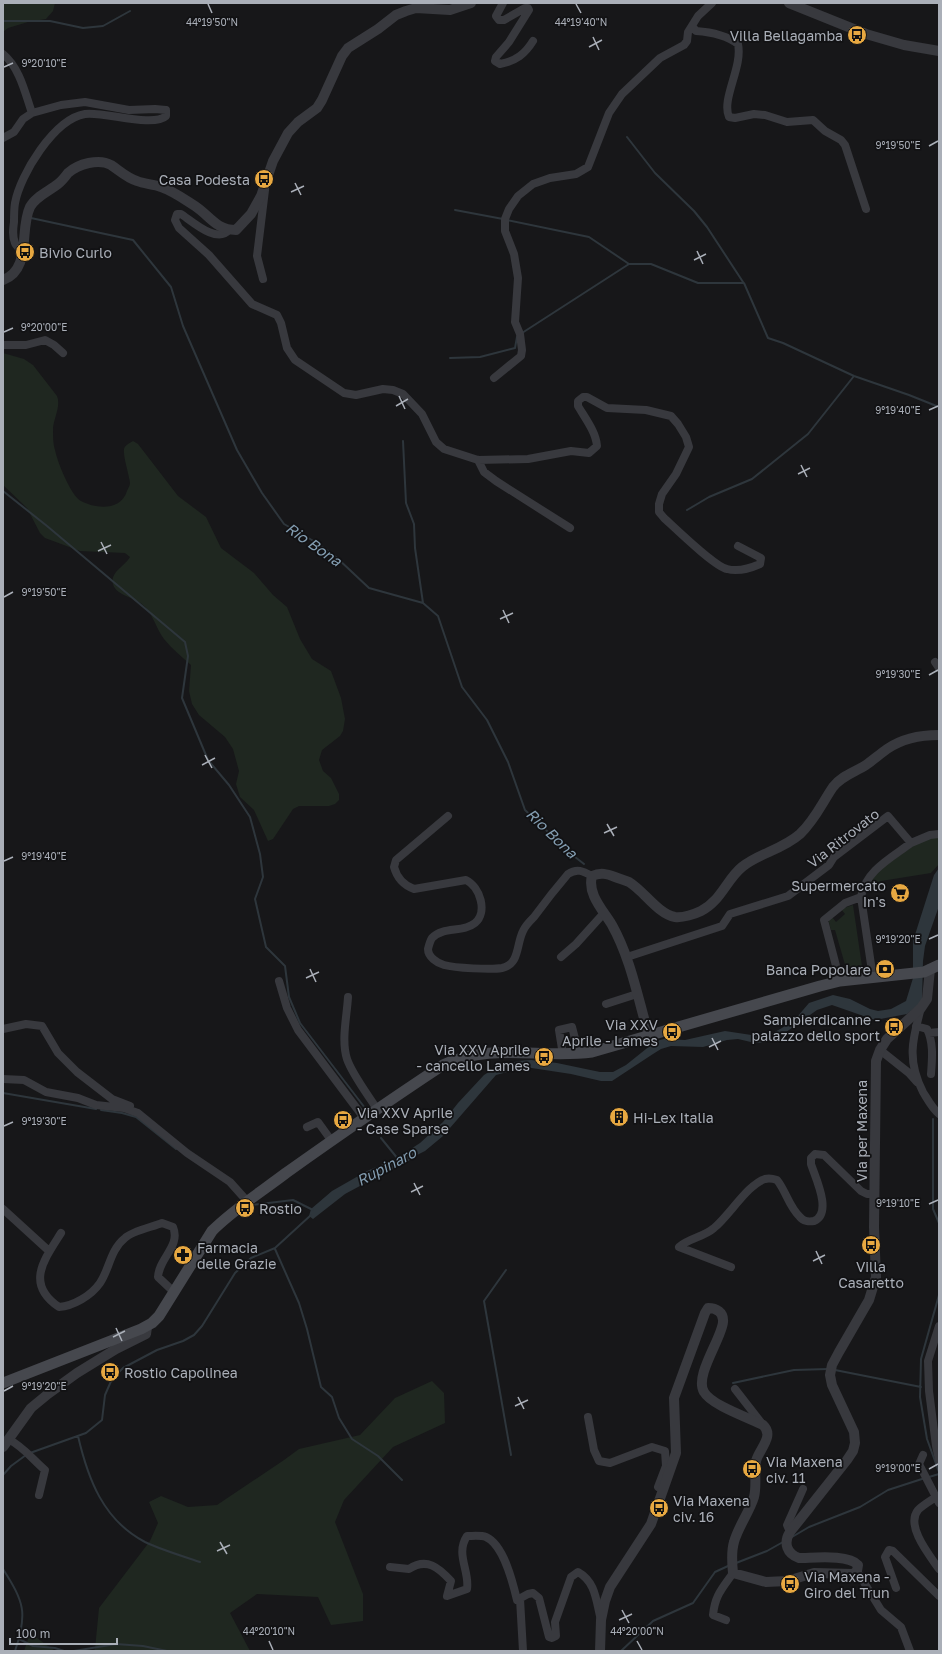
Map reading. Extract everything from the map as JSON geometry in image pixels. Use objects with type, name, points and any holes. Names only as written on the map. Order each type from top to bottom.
[{"type":"main road","points":[[3,1383],[147,1326],[159,1316],[212,1231],[222,1221],[246,1201],[331,1140],[444,1064],[456,1059],[490,1052],[563,1055],[592,1052],[840,981],[912,973],[931,968]]},
{"type":"street","points":[[3,280],[11,277],[17,269],[22,252],[26,218],[30,207],[35,200],[51,190],[69,172],[88,164],[103,162],[113,166],[138,182],[159,186],[171,191],[197,207],[221,228],[236,230],[251,214],[261,196],[273,161],[288,133],[298,122],[317,108],[342,56],[348,48],[411,6],[450,10],[471,3]]},
{"type":"street","points":[[503,3],[496,13],[499,20],[504,20],[525,8],[528,8],[529,10],[509,42],[496,57],[495,61],[500,64],[515,60],[528,49],[533,41]]},
{"type":"street","points":[[494,378],[521,356],[522,350],[520,334],[516,322],[518,294],[517,272],[514,254],[505,231],[505,219],[509,209],[518,196],[533,184],[550,178],[576,174],[588,166],[609,113],[622,94],[660,58],[684,46],[687,41],[688,32],[698,16],[712,3]]},
{"type":"street","points":[[789,3],[866,34],[939,51]]},
{"type":"street","points":[[692,26],[696,32],[711,32],[732,40],[738,44],[740,52],[726,111],[729,117],[735,118],[754,114],[765,115],[787,122],[813,120],[825,131],[841,140],[845,145],[866,209]]},
{"type":"street","points":[[3,54],[8,58],[20,79],[32,114]]},
{"type":"street","points":[[3,138],[14,132],[23,119],[32,114],[61,105],[85,102],[129,110],[166,110],[164,118],[160,120],[130,119],[92,113],[85,114],[68,122],[55,132],[46,141],[34,158],[15,203],[13,238],[15,244],[22,252]]},
{"type":"street","points":[[263,279],[257,256],[265,201],[266,181]]},
{"type":"street","points":[[229,230],[226,234],[218,236],[181,214],[175,216],[175,220],[179,228],[209,255],[252,304],[276,315],[281,323],[287,348],[295,360],[349,395],[356,395],[383,389],[393,390],[403,394],[422,414],[436,442],[444,449],[478,460],[528,459],[571,451],[589,453],[597,446],[597,441],[578,406],[578,402],[583,397],[587,397],[607,408],[646,410],[671,416],[686,437],[689,447],[676,474],[662,494],[659,504],[659,512],[713,561],[725,569],[737,570],[760,564],[761,558],[738,546]]},
{"type":"street","points":[[3,345],[26,345],[45,340],[54,345],[62,353]]},
{"type":"street","points":[[478,460],[484,472],[496,481],[570,528]]},
{"type":"street","points":[[592,876],[598,873],[606,874],[629,882],[668,914],[676,917],[700,911],[710,906],[734,874],[742,866],[755,858],[782,847],[800,834],[819,812],[834,787],[841,779],[866,765],[887,748],[899,742],[910,738],[939,735]]},
{"type":"street","points":[[448,816],[396,860],[394,867],[400,880],[408,887],[414,889],[466,880],[473,883],[477,890],[482,911],[480,918],[473,925],[437,934],[429,945],[428,953],[434,960],[445,965],[497,968],[506,967],[516,958],[523,931],[568,874],[573,870],[579,870],[592,876]]},
{"type":"street","name":"Via Ritrovato","points":[[626,957],[722,926],[730,914],[788,896],[829,865],[834,858],[888,816],[911,843]]},
{"type":"street","points":[[873,978],[861,897],[862,888],[872,872],[911,843],[930,835],[939,834]]},
{"type":"street","points":[[592,876],[591,890],[617,934],[626,957],[649,1036]]},
{"type":"street","points":[[840,981],[824,920],[845,903],[861,897]]},
{"type":"street","points":[[561,957],[576,944],[604,913]]},
{"type":"street","name":"Via per Maxena","points":[[790,1532],[847,1460],[853,1451],[855,1443],[854,1432],[832,1385],[830,1375],[832,1365],[873,1290],[876,1277],[874,1194],[876,1061],[880,1050],[887,1039],[921,1008],[927,999],[931,968]]},
{"type":"street","points":[[279,981],[287,1008],[298,1030],[364,1118]]},
{"type":"street","points":[[606,1004],[637,994]]},
{"type":"street","points":[[348,997],[345,1036],[347,1059],[363,1088],[377,1109]]},
{"type":"street","points":[[921,1008],[912,1048],[913,1065],[920,1085],[933,1109],[939,1114]]},
{"type":"street","points":[[3,1029],[26,1024],[42,1026],[58,1053],[78,1072],[112,1099],[134,1108],[138,1113],[187,1153],[230,1182],[246,1201]]},
{"type":"street","points":[[916,1026],[927,1029],[929,1033],[932,1056],[931,1074]]},
{"type":"street","points":[[563,1055],[559,1030],[572,1027],[579,1054]]},
{"type":"street","points":[[929,1033],[939,1032]]},
{"type":"street","points":[[880,1050],[909,1073],[920,1085]]},
{"type":"street","points":[[3,1079],[24,1080],[46,1092],[78,1098],[96,1105],[124,1108],[138,1113]]},
{"type":"street","points":[[307,1127],[318,1122],[331,1140]]},
{"type":"street","points":[[731,1267],[679,1246],[686,1241],[699,1238],[714,1229],[754,1186],[765,1179],[777,1180],[783,1187],[798,1216],[807,1221],[812,1221],[820,1217],[824,1208],[810,1164],[811,1158],[816,1154],[824,1155],[861,1191],[867,1194],[874,1194]]},
{"type":"street","points":[[3,1209],[49,1251]]},
{"type":"street","points":[[61,1233],[44,1261],[39,1282],[44,1294],[50,1301],[59,1307],[73,1305],[100,1284],[113,1251],[126,1237],[162,1223],[173,1227],[175,1232],[174,1242],[159,1270],[158,1277],[174,1292]]},
{"type":"street","points":[[600,1651],[601,1620],[610,1587],[651,1524],[676,1453],[674,1398],[704,1314],[708,1308],[714,1308],[720,1312],[723,1318],[723,1324],[708,1357],[702,1384],[703,1392],[710,1400],[763,1425]]},
{"type":"street","points":[[39,1495],[45,1470],[19,1445],[6,1443],[31,1408],[77,1373],[116,1348],[146,1334],[147,1326]]},
{"type":"street","points":[[939,1326],[928,1361],[930,1397],[939,1460]]},
{"type":"street","points":[[726,1620],[713,1615],[716,1596],[733,1573],[732,1556],[734,1542],[752,1505],[755,1495],[756,1462],[768,1436],[766,1428],[735,1389]]},
{"type":"street","points":[[588,1417],[594,1450],[599,1461],[610,1463],[652,1447],[665,1451],[666,1466],[658,1487],[663,1490]]},
{"type":"street","points":[[922,1455],[919,1464],[938,1500],[918,1511],[914,1518],[917,1534],[939,1569]]},
{"type":"street","points":[[803,1489],[787,1525],[790,1532],[786,1540],[788,1550],[799,1558],[844,1559],[855,1562],[858,1565],[857,1571],[881,1610],[901,1627],[910,1651]]},
{"type":"street","points":[[390,1566],[410,1569],[416,1564],[426,1564],[438,1567],[451,1581],[447,1596],[467,1589],[468,1583],[462,1558],[463,1542],[468,1536],[486,1537],[494,1543],[500,1551],[511,1576],[517,1600],[520,1599]]},
{"type":"street","points":[[896,1588],[885,1557],[889,1550],[893,1551],[939,1596]]},
{"type":"street","points":[[733,1573],[766,1582],[787,1581],[814,1573],[853,1574],[857,1571]]},
{"type":"street","points":[[520,1599],[533,1593],[539,1598],[545,1625],[549,1637],[552,1638],[556,1636],[555,1622],[571,1577],[578,1572],[588,1578],[593,1587],[601,1620]]},
{"type":"street","points":[[520,1599],[523,1651]]},
{"type":"shaded area","points":[[3,3],[55,3],[53,11],[46,19],[28,22],[8,28],[3,32]]},
{"type":"shaded area","points":[[3,353],[24,359],[33,365],[57,396],[58,408],[53,428],[54,448],[65,478],[77,498],[87,504],[101,507],[114,505],[124,498],[130,484],[124,449],[126,445],[133,441],[138,444],[178,496],[206,517],[221,548],[254,573],[273,595],[287,607],[300,639],[312,659],[331,671],[341,698],[345,719],[343,731],[340,736],[322,750],[319,760],[323,771],[331,778],[339,794],[339,800],[335,804],[329,806],[299,806],[293,809],[273,839],[268,841],[254,810],[240,797],[236,784],[239,771],[233,749],[225,737],[199,715],[192,704],[189,691],[191,665],[164,639],[146,608],[140,602],[122,594],[113,584],[114,576],[130,557],[125,553],[80,551],[45,538],[40,533],[27,508],[3,485]]},
{"type":"shaded area","points":[[939,837],[939,864],[931,873],[881,881],[865,891],[873,874],[919,842],[928,838]]},
{"type":"shaded area","points":[[853,905],[863,973],[848,975],[835,930],[831,930],[828,919],[832,917],[836,922],[845,914],[841,909]]},
{"type":"shaded area","points":[[432,1381],[444,1393],[445,1423],[393,1447],[344,1500],[335,1522],[363,1594],[363,1621],[331,1625],[318,1597],[257,1594],[230,1613],[250,1651],[93,1651],[95,1649],[99,1608],[150,1541],[158,1523],[149,1502],[161,1496],[188,1507],[217,1505],[299,1449],[360,1435],[395,1398]]},
{"type":"shaded area","points":[[30,1633],[55,1651],[24,1651]]},
{"type":"water","points":[[939,868],[939,906],[925,946],[922,1002],[907,1014],[875,1020],[832,1005],[817,1010],[782,1035],[768,1042],[755,1043],[738,1039],[727,1040],[703,1047],[671,1046],[661,1049],[612,1081],[601,1081],[571,1074],[525,1067],[496,1075],[443,1136],[425,1151],[404,1164],[345,1194],[313,1219],[309,1216],[311,1209],[332,1191],[367,1171],[397,1158],[420,1143],[443,1122],[484,1075],[492,1070],[518,1061],[531,1060],[557,1063],[600,1072],[613,1072],[626,1065],[656,1041],[664,1039],[685,1040],[725,1031],[758,1036],[769,1035],[797,1017],[809,1003],[833,995],[850,999],[870,1009],[878,1011],[891,1009],[906,1001],[913,978],[913,941],[934,875]]},
{"type":"waterway","points":[[3,21],[50,21],[83,28],[103,26],[130,11]]},
{"type":"waterway","points":[[627,137],[655,173],[694,211],[707,227],[743,282]]},
{"type":"waterway","points":[[455,210],[503,219]]},
{"type":"waterway","name":"Rio Bona","points":[[31,218],[133,240],[171,287],[183,326],[237,450],[262,493],[284,524],[317,543],[336,557],[369,588],[423,603],[438,616],[462,687],[487,720],[508,762],[525,810],[570,853],[584,864]]},
{"type":"waterway","points":[[507,220],[589,237],[629,264]]},
{"type":"waterway","points":[[522,333],[629,264],[651,264],[698,283],[744,283],[768,338],[783,343],[854,376],[939,407]]},
{"type":"waterway","points":[[450,358],[480,357],[515,348],[517,337]]},
{"type":"waterway","points":[[687,510],[709,497],[752,479],[808,434],[854,376]]},
{"type":"waterway","points":[[403,441],[406,503],[414,524],[415,548],[423,603]]},
{"type":"waterway","points":[[3,491],[185,642],[188,656],[182,698],[208,760],[229,785],[250,817],[260,854],[263,877],[255,899],[266,947],[285,966],[289,997],[300,1023],[365,1108]]},
{"type":"waterway","points":[[3,1093],[96,1109]]},
{"type":"waterway","points":[[101,1110],[136,1117],[176,1149]]},
{"type":"waterway","points":[[933,1119],[933,1209],[939,1223]]},
{"type":"waterway","points":[[381,1138],[398,1159]]},
{"type":"waterway","points":[[251,1205],[293,1200],[313,1210]]},
{"type":"waterway","name":"Rupinaro","points":[[30,1453],[86,1433],[102,1420],[105,1395],[112,1379],[123,1368],[157,1350],[183,1341],[194,1335],[202,1326],[235,1273],[251,1258],[275,1248],[311,1215]]},
{"type":"waterway","points":[[275,1249],[299,1303],[321,1387],[332,1397],[339,1418],[352,1439],[378,1456],[402,1480]]},
{"type":"waterway","points":[[506,1270],[484,1301],[511,1455]]},
{"type":"waterway","points":[[939,1295],[921,1359],[920,1397],[927,1439],[939,1472]]},
{"type":"waterway","points":[[733,1383],[794,1370],[828,1369]]},
{"type":"waterway","points":[[835,1370],[921,1387]]},
{"type":"waterway","points":[[78,1436],[93,1483],[108,1510],[118,1522],[130,1533],[145,1542],[200,1562]]},
{"type":"waterway","name":"Rupinaro","points":[[3,1475],[11,1466],[26,1455]]},
{"type":"waterway","points":[[929,1477],[939,1474]]},
{"type":"waterway","points":[[792,1537],[809,1527],[860,1507],[888,1490],[925,1478]]},
{"type":"waterway","points":[[736,1563],[767,1551],[783,1542]]},
{"type":"waterway","points":[[621,1651],[653,1621],[693,1603],[715,1572],[728,1566]]},
{"type":"waterway","name":"Rupinaro","points":[[3,1569],[16,1590],[22,1608],[22,1627],[15,1651]]},
{"type":"waterway","points":[[19,1639],[33,1646],[55,1648],[64,1651],[74,1651],[116,1644],[143,1646],[167,1651]]},
{"type":"place","name":"Villa Bellagamba","points":[[857,35]]},
{"type":"place","name":"Casa Podesta","points":[[264,179]]},
{"type":"place","name":"Bivio Curlo","points":[[25,252]]},
{"type":"place","name":"Supermercato In's","points":[[900,893]]},
{"type":"place","name":"Banca Popolare","points":[[885,969]]},
{"type":"place","name":"Sampierdicanne - palazzo dello sport","points":[[894,1027]]},
{"type":"place","name":"Via XXV Aprile - Lames","points":[[672,1032]]},
{"type":"place","name":"Via XXV Aprile - cancello Lames","points":[[544,1057]]},
{"type":"place","name":"Hi-Lex Italia","points":[[619,1117]]},
{"type":"place","name":"Via XXV Aprile - Case Sparse","points":[[343,1120]]},
{"type":"place","name":"Rostio","points":[[245,1208]]},
{"type":"place","name":"Villa Casaretto","points":[[871,1245]]},
{"type":"place","name":"Farmacia delle Grazie","points":[[183,1255]]},
{"type":"place","name":"Rostio Capolinea","points":[[110,1372]]},
{"type":"place","name":"Via Maxena civ. 11","points":[[752,1469]]},
{"type":"place","name":"Via Maxena civ. 16","points":[[659,1508]]},
{"type":"place","name":"Via Maxena - Giro del Trun","points":[[790,1584]]}]
